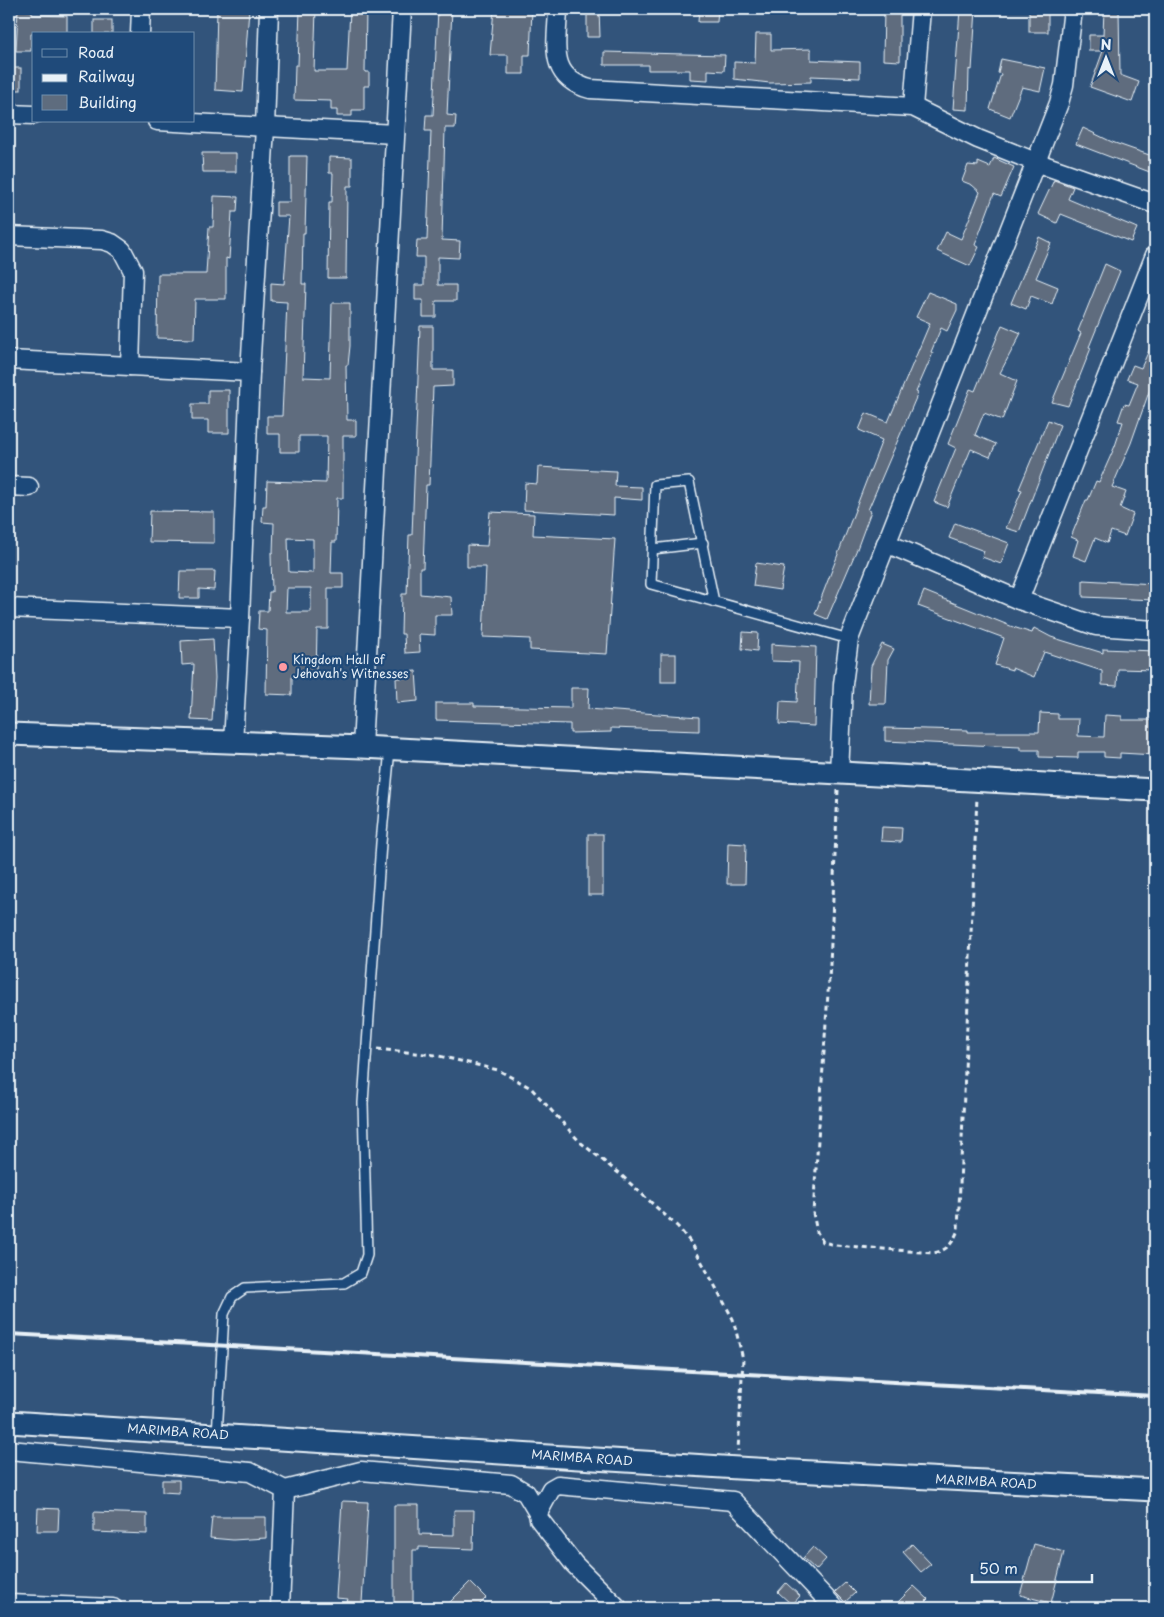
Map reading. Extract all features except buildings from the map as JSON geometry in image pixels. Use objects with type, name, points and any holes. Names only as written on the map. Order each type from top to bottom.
[{"type":"street","points":[[140,32],[141,9]]},
{"type":"street","points":[[233,743],[269,9]]},
{"type":"street","points":[[362,747],[402,9]]},
{"type":"street","points":[[558,9],[557,60],[562,74],[575,85],[590,89],[913,107],[978,139],[1038,163],[1155,204]]},
{"type":"street","points":[[913,107],[921,9]]},
{"type":"street","points":[[839,774],[843,684],[849,639],[1038,163],[1064,85],[1073,9]]},
{"type":"street","points":[[9,114],[32,115]]},
{"type":"street","points":[[172,122],[395,134]]},
{"type":"street","points":[[9,236],[102,240],[112,243],[122,250],[134,271],[130,366]]},
{"type":"street","points":[[1019,600],[1155,255]]},
{"type":"street","points":[[9,360],[250,372]]},
{"type":"street","points":[[9,486],[29,486]]},
{"type":"street","points":[[886,543],[1019,600],[1096,626],[1155,630]]},
{"type":"street","points":[[9,608],[240,618]]},
{"type":"street","points":[[9,734],[390,748],[1155,790]]},
{"type":"street","name":"MARIMBA ROAD","points":[[9,1422],[738,1468],[1155,1490]]},
{"type":"street","points":[[9,1450],[250,1472],[285,1490],[361,1471],[511,1484],[526,1493],[538,1513],[539,1519],[570,1559],[618,1608]]},
{"type":"street","points":[[538,1513],[551,1489],[558,1485],[733,1501],[835,1608]]},
{"type":"street","points":[[280,1608],[285,1490]]},
{"type":"street","points":[[9,1604],[113,1608]]},
{"type":"lane","points":[[714,602],[688,482],[655,485],[651,584],[714,602],[849,639]]},
{"type":"lane","points":[[653,549],[702,542]]},
{"type":"lane","points":[[216,1435],[224,1314],[232,1297],[245,1288],[344,1283],[361,1273],[367,1255],[363,1103],[390,748]]},
{"type":"path","points":[[839,774],[813,1213],[817,1232],[823,1242],[835,1245],[933,1253],[942,1252],[949,1246],[958,1230],[977,781]]},
{"type":"path","points":[[366,1047],[435,1055],[498,1070],[531,1088],[580,1142],[622,1175],[678,1227],[692,1244],[733,1318],[743,1359],[738,1468]]},
{"type":"railway","points":[[9,1334],[1155,1396]]},
{"type":"place","name":"Kingdom Hall of Jehovah's Witnesses","points":[[283,667]]}]
